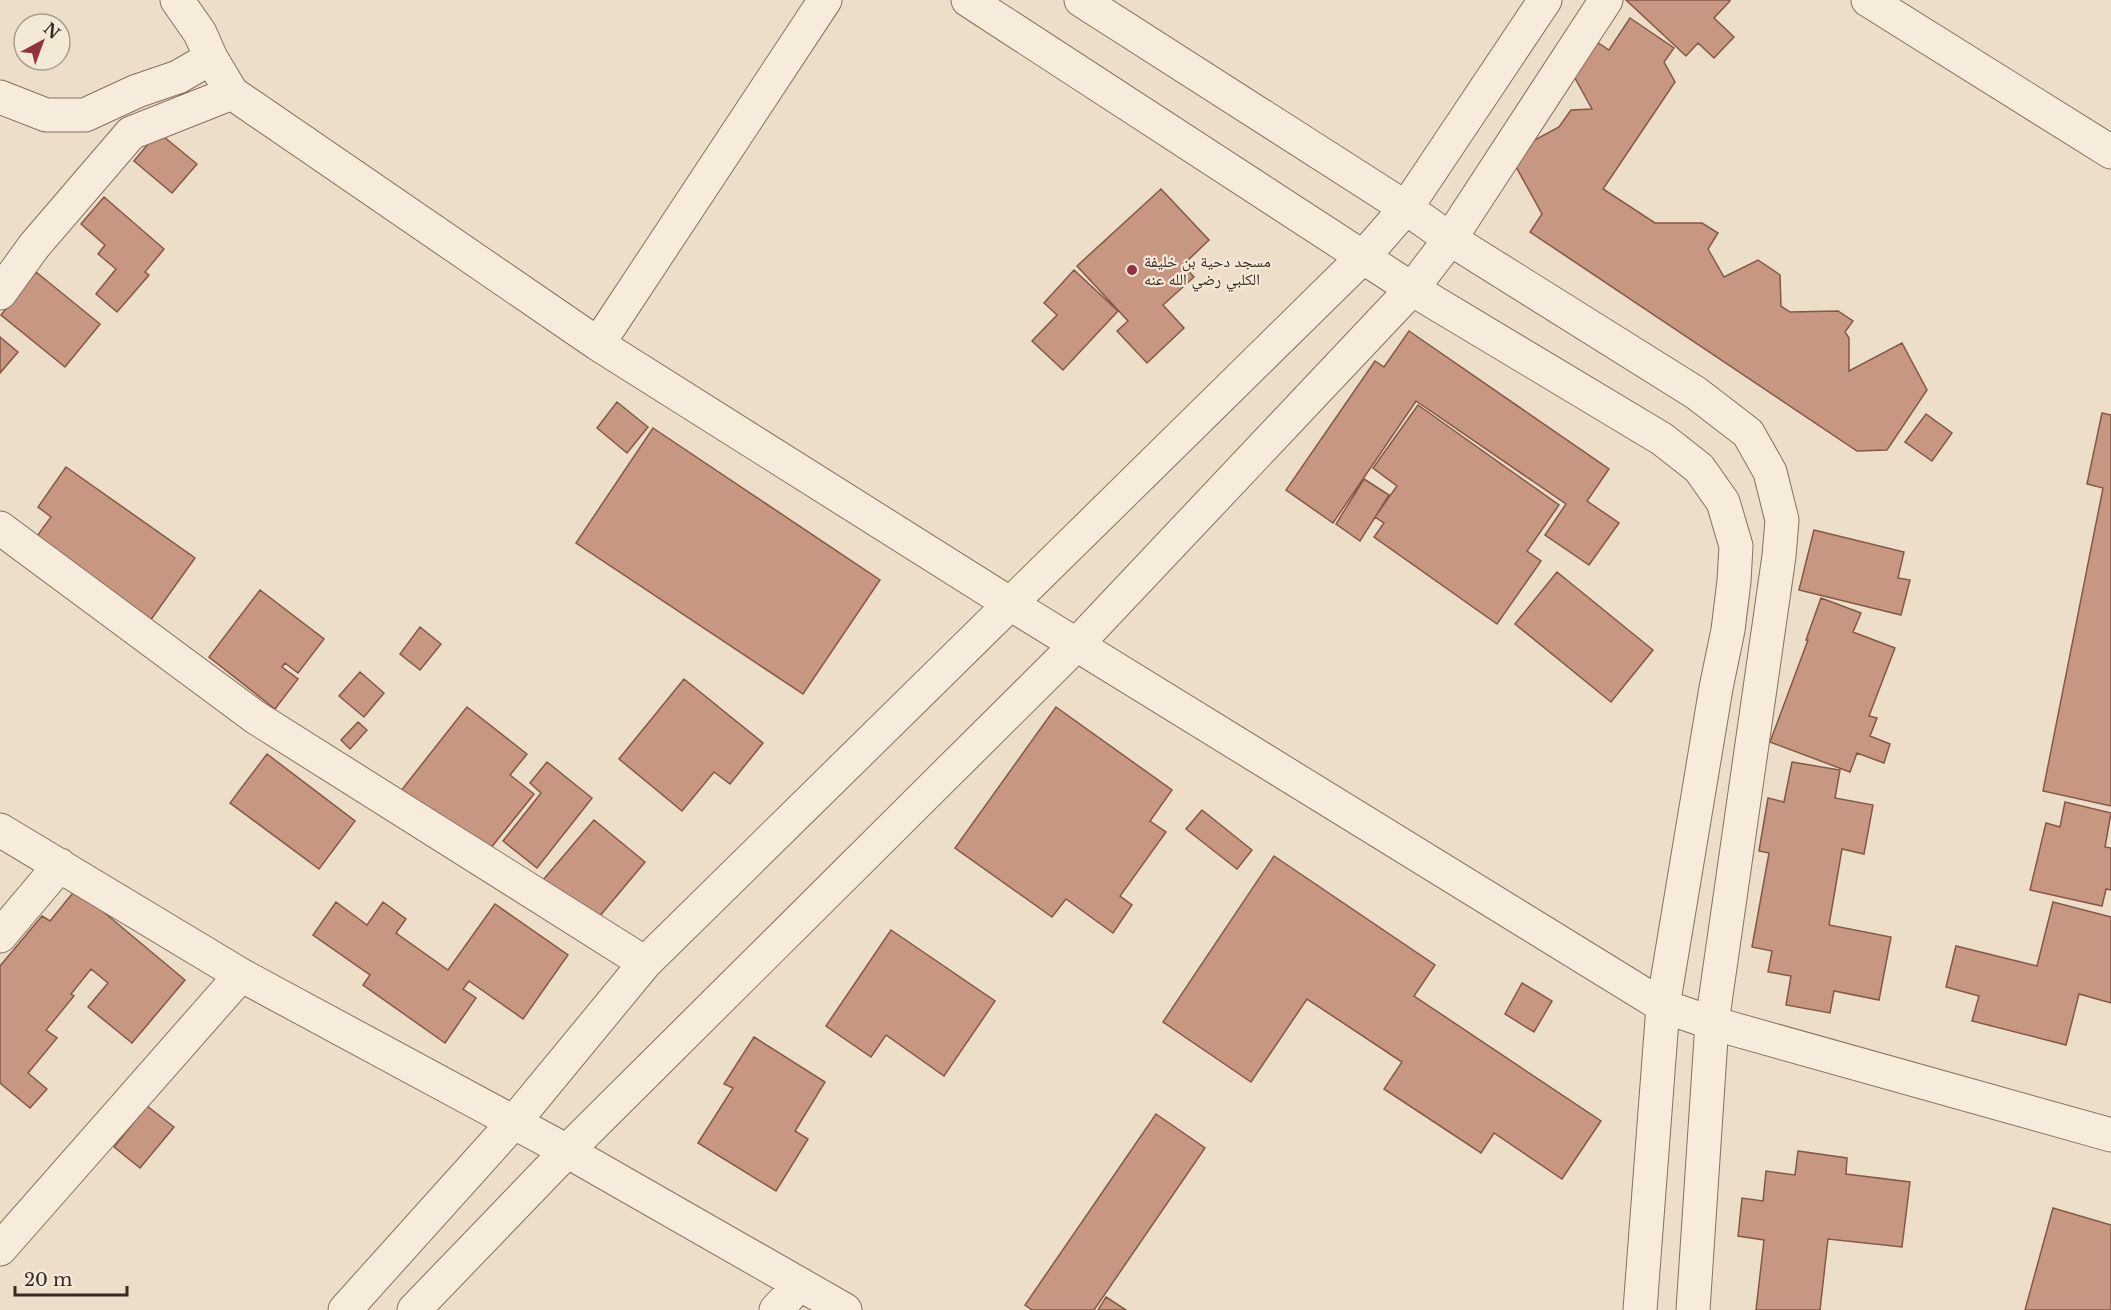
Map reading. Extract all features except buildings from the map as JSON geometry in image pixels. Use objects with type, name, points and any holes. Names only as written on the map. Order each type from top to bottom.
[{"type":"street","points":[[177,0],[200,33],[211,58],[232,93],[598,344],[1012,605],[1663,1006],[1712,1023],[2111,1135]]},
{"type":"street","points":[[598,344],[825,0]]},
{"type":"street","points":[[968,0],[1412,289],[1662,439],[1699,468],[1723,502],[1736,546],[1734,581],[1728,630],[1716,688],[1663,1006],[1640,1310]]},
{"type":"street","points":[[1081,0],[1406,208],[1450,239],[1696,393],[1748,433],[1770,472],[1782,519],[1779,556],[1712,1023],[1693,1310]]},
{"type":"street","points":[[345,1310],[514,1122],[645,963],[1012,605],[1364,256],[1406,208],[1545,0]]},
{"type":"street","points":[[414,1310],[567,1151],[1077,644],[1412,289],[1450,239],[1606,0]]},
{"type":"street","points":[[1868,0],[2111,152]]},
{"type":"street","points":[[0,97],[46,115],[85,115],[137,91],[178,77],[211,58]]},
{"type":"street","points":[[0,293],[34,246],[131,133],[232,93]]},
{"type":"street","points":[[0,528],[255,717],[645,963]]},
{"type":"street","points":[[0,830],[241,975],[567,1151],[845,1310]]},
{"type":"street","points":[[0,936],[60,865]]},
{"type":"street","points":[[0,1249],[241,975]]},
{"type":"street","points":[[776,1310],[800,1284]]},
{"type":"place","name":"مسجد دحية بن خليفة الكلبي رضي الله عنه","points":[[1132,270]]}]
